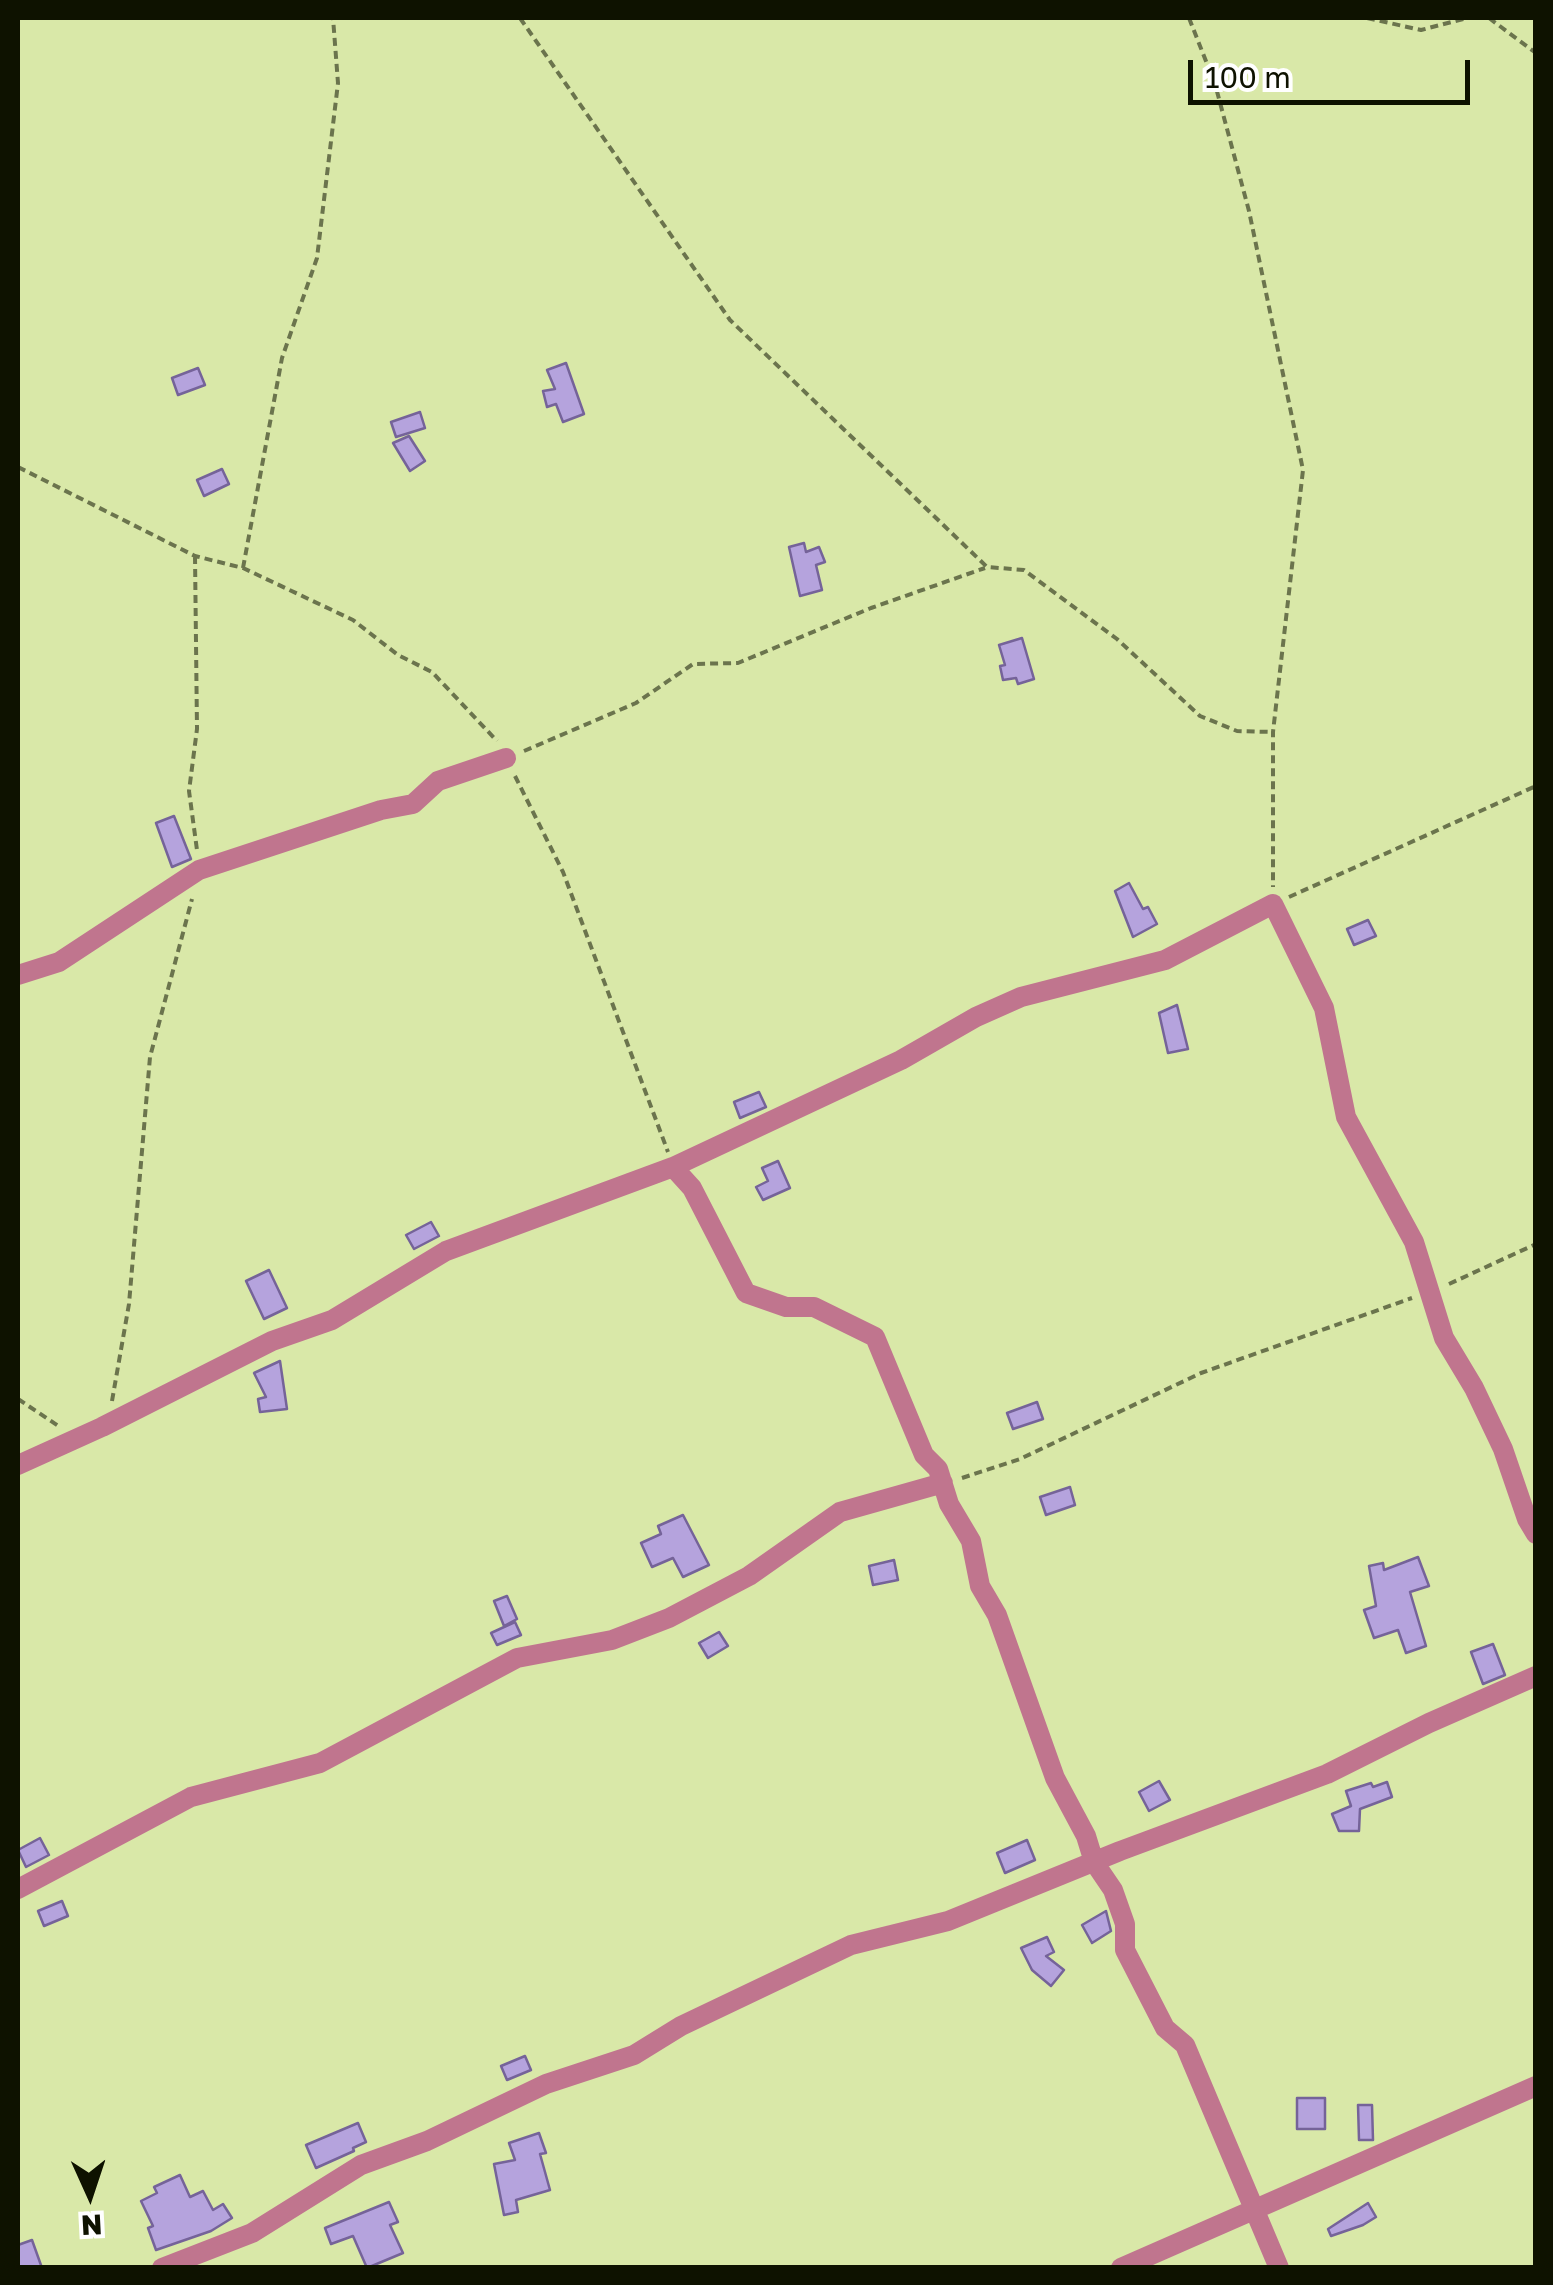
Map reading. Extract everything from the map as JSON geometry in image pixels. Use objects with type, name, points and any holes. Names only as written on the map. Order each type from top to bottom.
[{"type":"street","points":[[18,975],[59,962],[199,870],[381,810],[412,804],[438,781],[506,758]]},
{"type":"street","points":[[18,1465],[272,1341],[332,1320],[446,1251],[674,1167],[901,1060],[976,1017],[1021,997],[1165,960],[1273,904],[1324,1008],[1346,1117],[1414,1242],[1444,1338],[1496,1434],[1536,1534]]},
{"type":"street","points":[[674,1167],[692,1188],[746,1293],[786,1307],[814,1307],[875,1338],[924,1455],[938,1469],[949,1504],[971,1541],[980,1586],[997,1615],[1044,1751],[1125,1924],[1125,1950],[1165,2028],[1184,2045],[1236,2160],[1278,2268]]},
{"type":"street","points":[[18,1888],[190,1797],[320,1763],[517,1658],[612,1640],[669,1618],[749,1576],[840,1512],[943,1484]]},
{"type":"street","points":[[162,2268],[252,2233],[362,2166],[427,2141],[546,2084],[634,2055],[681,2026],[851,1945],[948,1922],[1327,1774],[1536,1676]]},
{"type":"street","points":[[1121,2268],[1536,2086]]},
{"type":"path","points":[[243,568],[282,358],[317,258],[338,83],[334,18]]},
{"type":"path","points":[[520,18],[730,320],[987,567]]},
{"type":"path","points":[[1189,18],[1215,84],[1249,210],[1302,470],[1273,732],[1273,904],[1536,786]]},
{"type":"path","points":[[1367,18],[1421,30],[1467,18]]},
{"type":"path","points":[[1490,18],[1536,53]]},
{"type":"path","points":[[18,466],[195,556],[243,568],[353,620],[398,655],[432,672],[493,734],[563,872],[674,1167]]},
{"type":"path","points":[[102,1427],[115,1391],[129,1304],[150,1057],[199,870],[188,791],[197,729],[195,556]]},
{"type":"path","points":[[506,758],[636,703],[693,664],[738,663],[871,608],[987,567],[1024,570],[1118,638],[1200,716],[1237,731],[1273,732]]},
{"type":"path","points":[[943,1484],[1020,1460],[1202,1373],[1430,1292],[1536,1244]]},
{"type":"path","points":[[18,1399],[76,1439]]},
{"type":"building","points":[[566,363],[584,414],[563,422],[556,404],[547,407],[543,391],[555,389],[547,370]]},
{"type":"building","points":[[198,368],[205,385],[178,395],[172,378]]},
{"type":"building","points":[[420,412],[425,428],[396,437],[391,422]]},
{"type":"building","points":[[409,436],[425,461],[410,471],[393,443]]},
{"type":"building","points":[[222,469],[229,484],[204,496],[197,480]]},
{"type":"building","points":[[804,543],[806,552],[819,547],[825,562],[816,565],[822,590],[800,596],[789,547]]},
{"type":"building","points":[[1022,638],[1034,679],[1018,684],[1016,678],[1003,680],[1000,666],[1005,665],[999,645]]},
{"type":"building","points":[[174,816],[191,859],[172,867],[156,823]]},
{"type":"building","points":[[1129,883],[1143,909],[1148,907],[1157,924],[1133,937],[1115,891]]},
{"type":"building","points":[[1368,920],[1376,936],[1354,945],[1347,929]]},
{"type":"building","points":[[1177,1005],[1188,1049],[1168,1053],[1159,1013]]},
{"type":"building","points":[[759,1092],[766,1107],[740,1118],[734,1102]]},
{"type":"building","points":[[778,1161],[790,1188],[763,1200],[756,1187],[768,1181],[762,1168]]},
{"type":"building","points":[[431,1222],[439,1236],[414,1249],[406,1235]]},
{"type":"building","points":[[269,1270],[287,1308],[264,1319],[246,1281]]},
{"type":"building","points":[[280,1361],[287,1409],[260,1412],[258,1399],[266,1397],[254,1373]]},
{"type":"building","points":[[1037,1402],[1043,1419],[1013,1429],[1007,1413]]},
{"type":"building","points":[[1070,1487],[1075,1505],[1046,1515],[1040,1497]]},
{"type":"building","points":[[683,1515],[709,1565],[683,1577],[673,1558],[652,1567],[641,1543],[661,1534],[658,1526]]},
{"type":"building","points":[[1418,1557],[1429,1586],[1410,1592],[1426,1646],[1406,1653],[1398,1630],[1374,1638],[1364,1610],[1376,1606],[1369,1566],[1383,1563],[1384,1570]]},
{"type":"building","points":[[894,1560],[898,1580],[873,1585],[869,1566]]},
{"type":"building","points":[[507,1596],[517,1619],[504,1626],[494,1601]]},
{"type":"building","points":[[515,1622],[521,1635],[497,1645],[491,1633]]},
{"type":"building","points":[[719,1632],[728,1646],[708,1658],[699,1643]]},
{"type":"building","points":[[1493,1644],[1505,1675],[1483,1684],[1471,1652]]},
{"type":"building","points":[[1159,1781],[1170,1800],[1149,1811],[1139,1792]]},
{"type":"building","points":[[1387,1782],[1392,1797],[1360,1809],[1359,1831],[1339,1831],[1332,1814],[1351,1806],[1346,1791]]},
{"type":"building","points":[[40,1838],[49,1855],[26,1867],[18,1850]]},
{"type":"building","points":[[1027,1840],[1035,1860],[1005,1873],[997,1853]]},
{"type":"building","points":[[62,1901],[68,1916],[44,1926],[38,1911]]},
{"type":"building","points":[[1106,1911],[1111,1931],[1092,1943],[1082,1925]]},
{"type":"building","points":[[1047,1937],[1054,1952],[1046,1956],[1064,1970],[1051,1986],[1032,1970],[1021,1948]]},
{"type":"building","points":[[525,2056],[531,2070],[507,2080],[501,2066]]},
{"type":"building","points":[[1297,2098],[1325,2098],[1325,2129],[1297,2129]]},
{"type":"building","points":[[1358,2105],[1372,2105],[1373,2140],[1359,2140]]},
{"type":"building","points":[[358,2123],[366,2142],[316,2168],[306,2145]]},
{"type":"building","points":[[539,2133],[546,2153],[540,2154],[550,2190],[516,2200],[518,2212],[504,2215],[494,2164],[515,2160],[509,2143]]},
{"type":"building","points":[[180,2175],[190,2197],[203,2191],[213,2210],[223,2204],[232,2218],[211,2231],[156,2250],[148,2228],[153,2226],[141,2201],[157,2193],[154,2187]]},
{"type":"building","points":[[389,2202],[398,2222],[390,2225],[403,2253],[367,2268],[353,2236],[331,2244],[325,2228]]},
{"type":"building","points":[[1368,2203],[1376,2217],[1331,2236],[1328,2229]]},
{"type":"building","points":[[32,2240],[42,2268],[18,2268],[18,2245]]}]
